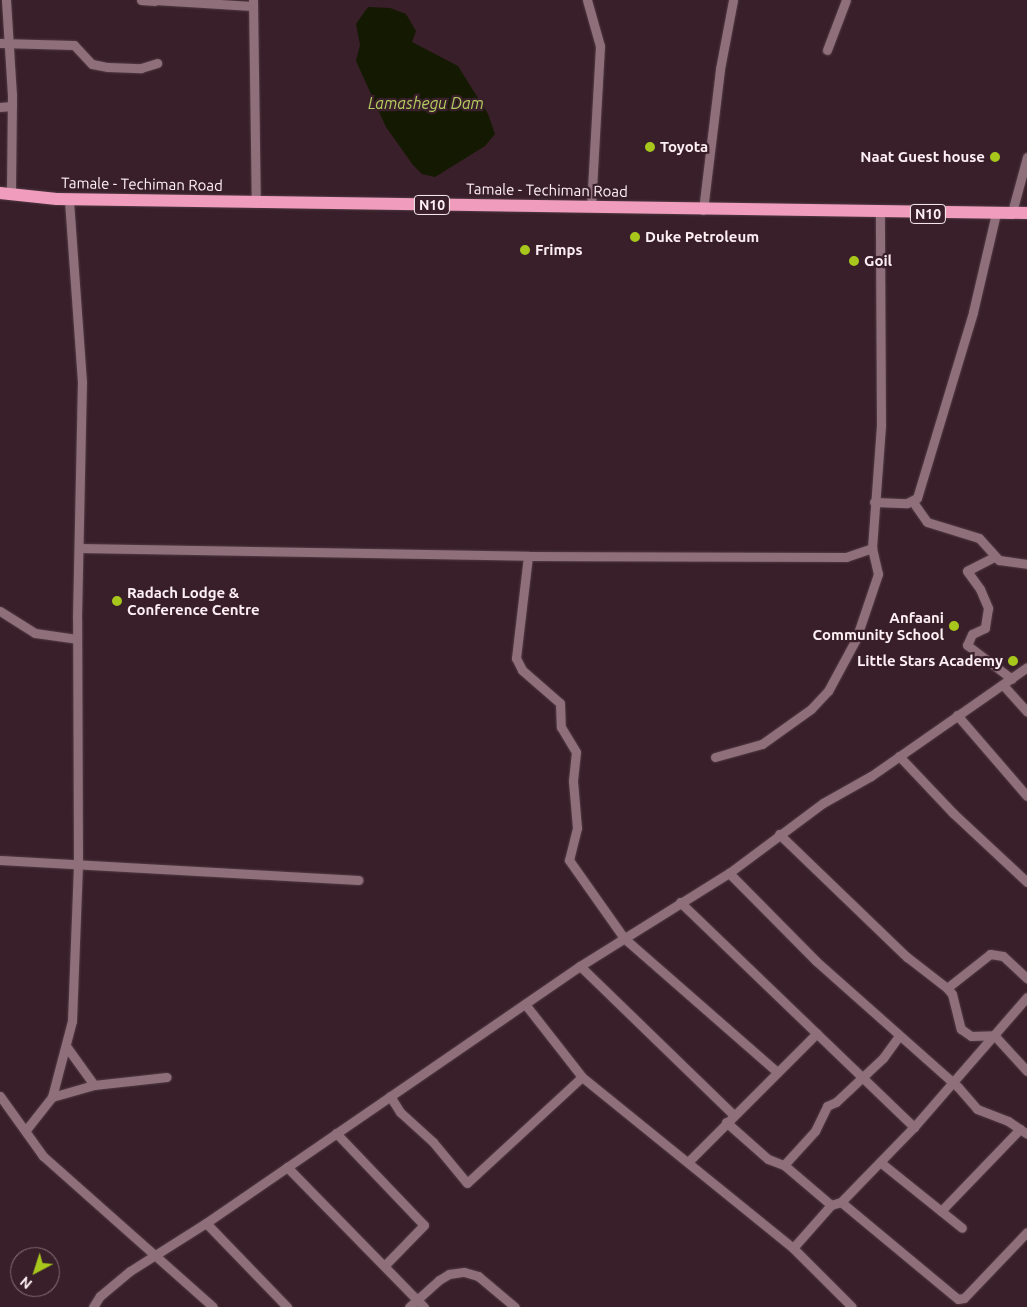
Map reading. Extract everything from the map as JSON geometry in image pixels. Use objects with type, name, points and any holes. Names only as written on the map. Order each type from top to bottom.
[{"type":"highway","name":"N10","points":[[5,193],[36,198]]},
{"type":"highway","name":"Tamale - Techiman Road","points":[[36,198],[703,210],[829,209],[880,213],[1027,213]]},
{"type":"highway","name":"N10","points":[[0,201],[36,198]]},
{"type":"street","points":[[5,193],[12,106],[4,43],[6,0]]},
{"type":"street","points":[[141,0],[253,3],[256,203]]},
{"type":"street","points":[[587,0],[600,46],[591,207]]},
{"type":"street","points":[[703,210],[720,69],[732,0]]},
{"type":"street","points":[[827,50],[846,0]]},
{"type":"street","points":[[4,43],[74,45],[92,64],[108,68],[141,68],[157,63]]},
{"type":"street","points":[[0,107],[12,106]]},
{"type":"street","points":[[1012,212],[1027,157]]},
{"type":"street","points":[[26,1130],[52,1097],[57,1069],[66,1046],[72,1021],[78,864],[77,639],[82,382],[69,199]]},
{"type":"street","points":[[874,502],[912,502],[917,498],[944,416],[996,212]]},
{"type":"street","points":[[715,757],[762,744],[811,709],[828,690],[856,639],[878,574],[872,548],[881,416],[880,213]]},
{"type":"street","points":[[912,502],[927,522],[980,538],[994,557]]},
{"type":"street","points":[[80,548],[528,556],[846,557],[872,548]]},
{"type":"street","points":[[528,556],[517,665],[560,704],[561,727],[576,752],[573,781],[577,828],[569,860],[624,938],[778,1072]]},
{"type":"street","points":[[1012,679],[967,645],[972,634],[985,628],[988,608],[980,589],[967,571],[994,557],[1027,564]]},
{"type":"street","points":[[0,611],[35,633],[77,639]]},
{"type":"street","points":[[93,1307],[111,1285],[156,1254],[206,1223],[580,966],[729,873],[779,834],[899,756],[1027,668]]},
{"type":"street","points":[[1003,685],[1027,712]]},
{"type":"street","points":[[957,715],[1027,796]]},
{"type":"street","points":[[899,756],[953,813],[1027,882]]},
{"type":"street","points":[[779,834],[907,957],[947,988],[952,994],[961,1028],[971,1036],[994,1035],[1027,1071]]},
{"type":"street","points":[[0,860],[358,880]]},
{"type":"street","points":[[729,873],[816,961],[952,1082],[977,1109],[1023,1131],[941,1211]]},
{"type":"street","points":[[680,902],[694,920],[817,1033],[914,1127]]},
{"type":"street","points":[[947,988],[990,954],[1004,956],[1027,978]]},
{"type":"street","points":[[580,966],[734,1115]]},
{"type":"street","points":[[792,1248],[831,1205],[841,1202],[914,1127],[1027,997]]},
{"type":"street","points":[[524,1004],[582,1077],[792,1248],[852,1307]]},
{"type":"street","points":[[688,1162],[817,1033]]},
{"type":"street","points":[[784,1165],[815,1131],[827,1106],[836,1102],[863,1077],[899,1036]]},
{"type":"street","points":[[66,1046],[94,1085]]},
{"type":"street","points":[[52,1097],[94,1085],[167,1077]]},
{"type":"street","points":[[390,1096],[400,1112],[432,1142],[467,1183],[582,1077]]},
{"type":"street","points":[[0,1096],[26,1130],[33,1143],[56,1169],[156,1254],[213,1307]]},
{"type":"street","points":[[726,1122],[768,1159],[784,1165],[831,1205]]},
{"type":"street","points":[[336,1133],[424,1225],[384,1266]]},
{"type":"street","points":[[880,1162],[962,1228]]},
{"type":"street","points":[[287,1167],[424,1307]]},
{"type":"street","points":[[841,1202],[958,1299],[964,1298],[1027,1232]]},
{"type":"street","points":[[206,1223],[287,1307]]},
{"type":"street","points":[[409,1307],[450,1274],[464,1272],[478,1276],[515,1307]]},
{"type":"water","name":"Lamashegu Dam","points":[[368,7],[390,8],[406,14],[416,31],[412,42],[458,66],[488,114],[495,134],[485,146],[435,177],[422,174],[413,165],[386,127],[356,61],[360,45],[356,24]]},
{"type":"place","name":"Toyota","points":[[650,147]]},
{"type":"place","name":"Naat Guest house","points":[[995,157]]},
{"type":"place","name":"Duke Petroleum","points":[[635,237]]},
{"type":"place","name":"Frimps","points":[[525,250]]},
{"type":"place","name":"Goil","points":[[854,261]]},
{"type":"place","name":"Radach Lodge & Conference Centre","points":[[117,601]]},
{"type":"place","name":"Anfaani Community School","points":[[954,626]]},
{"type":"place","name":"Little Stars Academy","points":[[1013,661]]}]
